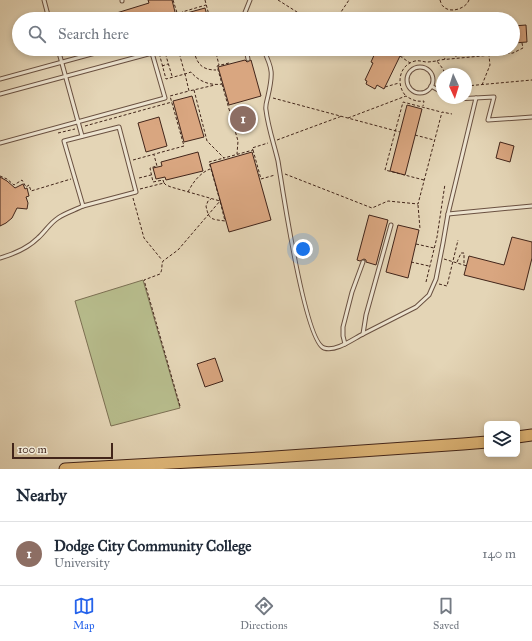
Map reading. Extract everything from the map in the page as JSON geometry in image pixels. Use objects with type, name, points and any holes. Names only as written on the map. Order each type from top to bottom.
[{"type":"highway","points":[[520,437],[532,435]]},
{"type":"highway","points":[[66,469],[260,458],[484,442]]},
{"type":"lane","points":[[44,0],[47,12]]},
{"type":"lane","points":[[245,12],[250,0]]},
{"type":"lane","points":[[60,56],[82,136]]},
{"type":"lane","points":[[0,79],[84,56]]},
{"type":"lane","points":[[0,94],[138,56]]},
{"type":"lane","points":[[0,143],[165,98],[153,56]]},
{"type":"lane","points":[[266,56],[272,73],[266,109],[280,174],[287,221],[306,312],[319,344],[323,348],[337,348],[416,307],[429,295],[436,279],[448,214],[476,98]]},
{"type":"lane","points":[[416,68],[424,68],[428,70],[433,78],[431,86],[429,90],[425,92],[416,93],[410,88],[407,80],[409,73],[416,68]]},
{"type":"lane","points":[[431,86],[436,89]]},
{"type":"lane","points":[[472,98],[494,97],[488,120],[532,117]]},
{"type":"lane","points":[[0,258],[18,252],[28,246],[38,239],[56,219],[67,213],[83,206],[136,192],[119,127],[64,140],[83,206]]},
{"type":"lane","points":[[448,214],[532,206]]},
{"type":"lane","points":[[363,334],[366,315],[390,225]]},
{"type":"lane","points":[[345,344],[343,327],[352,292],[363,262]]},
{"type":"path","points":[[173,0],[177,12]]},
{"type":"path","points":[[205,0],[208,12]]},
{"type":"path","points":[[278,0],[297,12]]},
{"type":"path","points":[[341,12],[349,0]]},
{"type":"path","points":[[440,0],[443,6],[448,10],[458,10],[468,3],[469,0]]},
{"type":"path","points":[[182,12],[206,5]]},
{"type":"path","points":[[520,50],[523,48],[522,43]]},
{"type":"path","points":[[160,56],[166,79],[191,72],[201,80],[209,84],[216,85]]},
{"type":"path","points":[[166,56],[172,77]]},
{"type":"path","points":[[180,56],[189,91]]},
{"type":"path","points":[[196,56],[202,67],[210,70],[218,70]]},
{"type":"path","points":[[217,56],[220,66]]},
{"type":"path","points":[[400,56],[410,63]]},
{"type":"path","points":[[423,107],[424,101],[410,99],[402,91],[400,77],[405,66],[418,61],[426,62],[478,56]]},
{"type":"path","points":[[482,85],[490,65],[489,56]]},
{"type":"path","points":[[437,61],[442,68]]},
{"type":"path","points":[[229,63],[217,66],[238,140],[237,154]]},
{"type":"path","points":[[162,66],[169,64]]},
{"type":"path","points":[[472,86],[532,80]]},
{"type":"path","points":[[385,87],[400,82]]},
{"type":"path","points":[[128,162],[184,146],[170,96],[222,84]]},
{"type":"path","points":[[194,90],[207,141],[224,158]]},
{"type":"path","points":[[348,118],[406,96]]},
{"type":"path","points":[[268,97],[400,132]]},
{"type":"path","points":[[402,97],[403,102],[385,170],[424,180]]},
{"type":"path","points":[[58,133],[172,102]]},
{"type":"path","points":[[403,102],[452,114]]},
{"type":"path","points":[[420,229],[418,204],[442,112]]},
{"type":"path","points":[[211,199],[208,201],[206,206],[208,215],[212,219],[226,221],[209,162],[253,150],[252,148],[342,116]]},
{"type":"path","points":[[415,135],[434,140]]},
{"type":"path","points":[[253,150],[261,179],[283,173],[372,208],[388,201],[418,204]]},
{"type":"path","points":[[154,155],[157,166],[150,168],[153,182],[163,180],[171,187],[220,201]]},
{"type":"path","points":[[188,192],[191,185],[198,178],[206,171],[211,169]]},
{"type":"path","points":[[133,180],[152,174]]},
{"type":"path","points":[[0,176],[7,179],[14,185],[22,180],[26,187],[29,185],[31,191],[75,178]]},
{"type":"path","points":[[136,190],[164,182]]},
{"type":"path","points":[[426,282],[440,225],[445,184]]},
{"type":"path","points":[[132,193],[144,238],[163,261]]},
{"type":"path","points":[[180,406],[144,280],[160,274],[163,261],[178,250],[220,201]]},
{"type":"path","points":[[434,283],[447,286],[458,240]]},
{"type":"path","points":[[416,244],[434,249]]},
{"type":"path","points":[[457,263],[461,253],[464,253],[464,265]]},
{"type":"path","points":[[440,258],[467,266]]},
{"type":"path","points":[[411,262],[430,266]]},
{"type":"green space","points":[[143,280],[180,408],[111,426],[75,301]]},
{"type":"building","points":[[148,0],[172,0],[175,12],[120,12],[149,3]]},
{"type":"building","points":[[205,8],[206,12],[190,12]]},
{"type":"building","points":[[520,25],[526,25],[527,42],[520,42]]},
{"type":"building","points":[[374,56],[400,56],[384,89],[377,85],[375,89],[366,84],[367,81],[365,80],[373,63],[371,62]]},
{"type":"building","points":[[245,60],[247,62],[251,60],[261,96],[229,105],[218,67]]},
{"type":"building","points":[[192,96],[204,137],[184,142],[173,101]]},
{"type":"building","points":[[407,105],[422,109],[405,175],[390,171]]},
{"type":"building","points":[[159,117],[167,146],[146,152],[138,123]]},
{"type":"building","points":[[500,142],[514,146],[510,162],[496,158]]},
{"type":"building","points":[[198,152],[203,171],[166,180],[165,177],[156,179],[153,168],[162,166],[161,162]]},
{"type":"building","points":[[252,152],[271,220],[229,232],[210,164]]},
{"type":"building","points":[[0,177],[15,188],[23,184],[25,189],[27,188],[29,196],[26,197],[28,203],[27,209],[17,208],[12,218],[0,226]]},
{"type":"building","points":[[369,215],[388,220],[376,265],[366,262],[364,259],[360,261],[357,260]]},
{"type":"building","points":[[398,225],[419,230],[408,278],[386,272]]},
{"type":"building","points":[[512,237],[532,242],[532,258],[524,290],[464,275],[469,256],[504,265]]},
{"type":"building","points":[[215,358],[223,381],[205,387],[197,364]]},
{"type":"place","name":"Dodge City Community College","points":[[243,119]]}]
